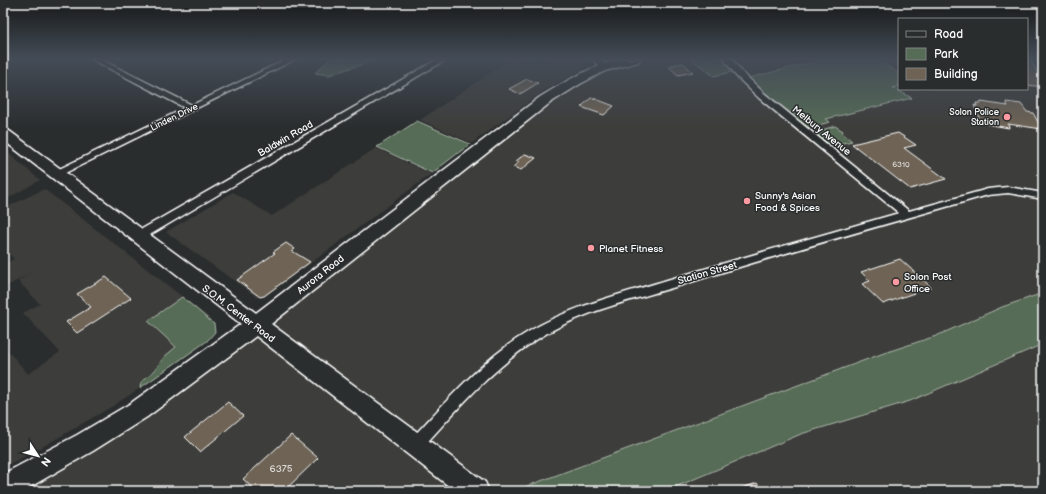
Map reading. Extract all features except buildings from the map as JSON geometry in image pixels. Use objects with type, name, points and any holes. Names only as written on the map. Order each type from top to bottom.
[{"type":"main road","name":"Aurora Road","points":[[3,488],[85,443],[139,410],[255,325],[541,103],[573,82]]},
{"type":"main road","name":"S.O.M. Center Road","points":[[3,133],[476,491]]},
{"type":"street","points":[[141,82],[192,108]]},
{"type":"street","name":"Linden Drive","points":[[56,174],[245,82]]},
{"type":"street","name":"Baldwin Road","points":[[139,236],[403,82]]},
{"type":"street","name":"Melbury Avenue","points":[[747,82],[762,96],[907,214]]},
{"type":"street","name":"Station Street","points":[[415,445],[464,392],[505,355],[532,336],[573,314],[623,297],[907,214],[998,190],[1043,196]]},
{"type":"shaded area","points":[[477,82],[559,82],[548,88],[472,143],[420,120]]},
{"type":"shaded area","points":[[577,82],[898,82],[898,90],[1028,90],[1028,82],[1043,82],[1043,491],[3,491],[3,488],[85,443],[545,100]]},
{"type":"shaded area","points":[[376,148],[431,174],[265,297],[257,297],[166,232],[233,192],[272,216]]},
{"type":"shaded area","points":[[3,149],[40,180],[3,201]]},
{"type":"shaded area","points":[[44,189],[207,316],[214,324],[215,332],[207,341],[157,377],[111,407],[35,451],[3,467],[3,345],[28,374],[60,352],[23,313],[40,304],[18,281],[33,272],[3,288],[3,265],[14,259],[3,247],[3,209]]},
{"type":"green space","points":[[748,82],[898,82],[898,86],[893,88],[912,98],[826,119],[830,122],[807,128]]},
{"type":"green space","points":[[417,121],[470,144],[432,173],[377,147]]},
{"type":"green space","points":[[835,126],[843,131],[842,133],[852,141],[830,146],[812,133]]},
{"type":"green space","points":[[1043,293],[1043,344],[910,401],[801,434],[666,491],[526,491],[522,488],[884,353],[936,336],[1002,307]]},
{"type":"green space","points":[[182,297],[214,324],[215,332],[207,341],[140,388],[141,382],[155,370],[164,357],[176,347],[148,321]]},
{"type":"place","name":"Solon Police Station","points":[[1007,117]]},
{"type":"place","name":"Sunny's Asian Food & Spices","points":[[747,201]]},
{"type":"place","name":"Planet Fitness","points":[[591,248]]},
{"type":"place","name":"Solon Post Office","points":[[896,282]]}]
